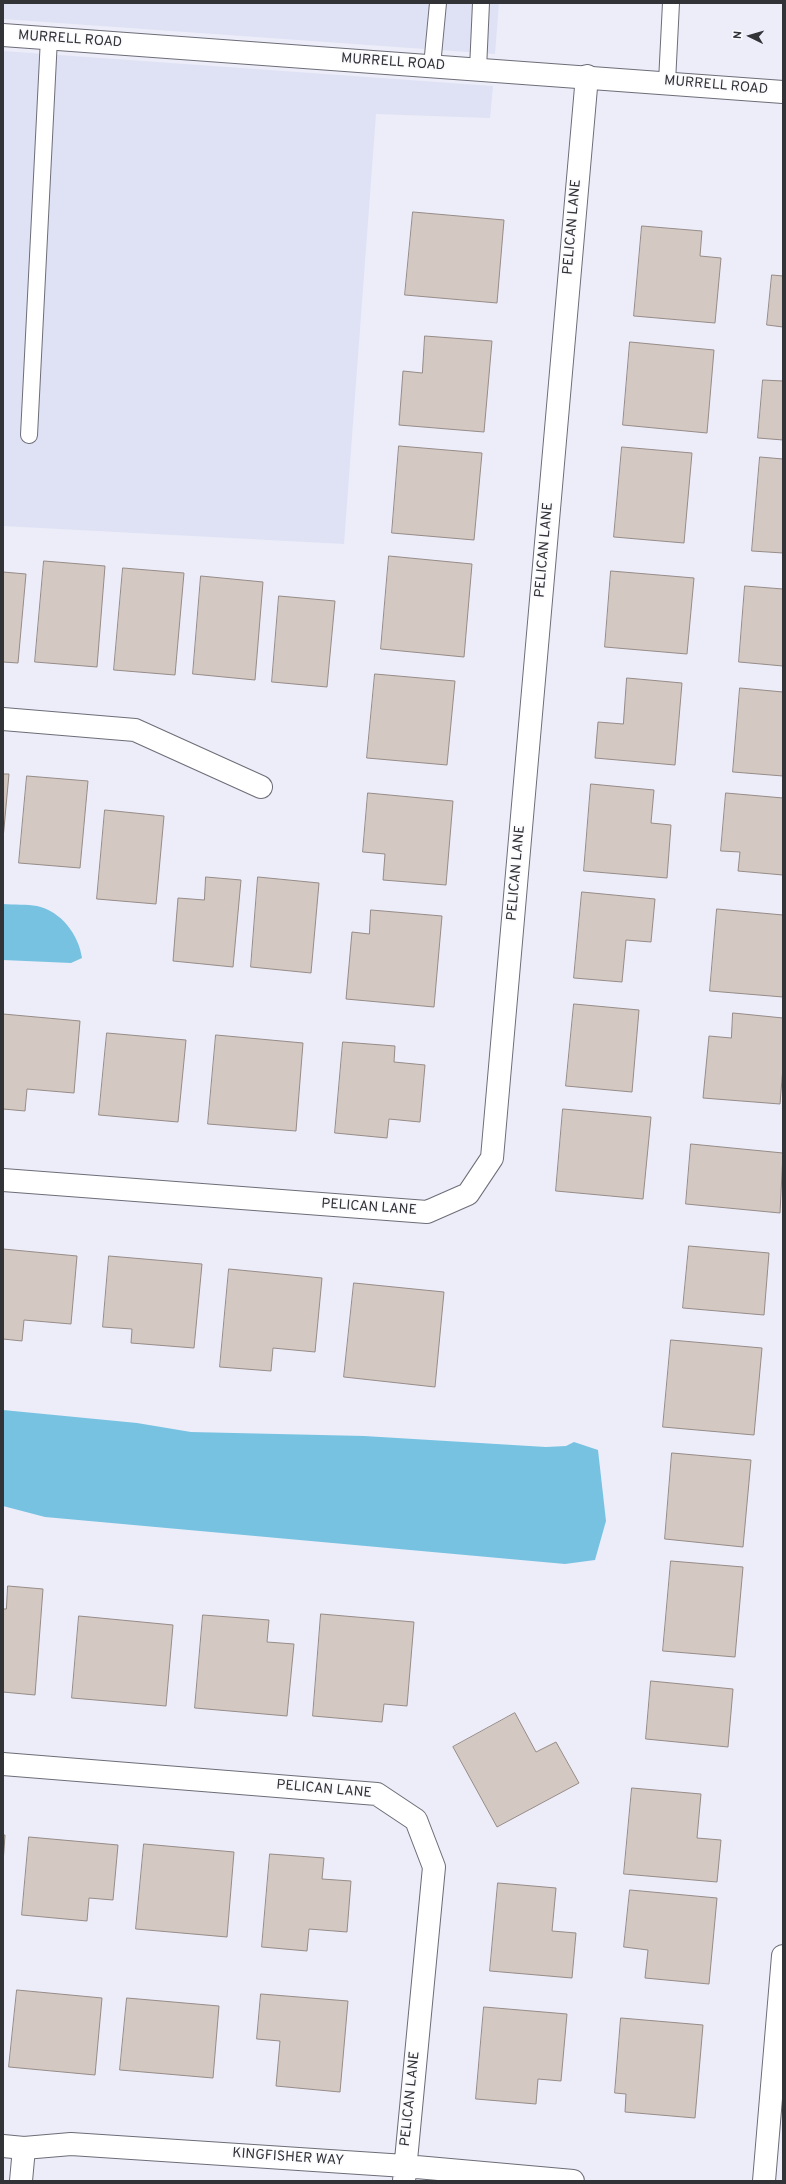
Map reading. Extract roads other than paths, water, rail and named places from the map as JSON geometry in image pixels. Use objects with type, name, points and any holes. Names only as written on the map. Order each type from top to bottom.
[{"type":"street","name":"MURRELL ROAD","points":[[3,35],[587,76],[783,92]]},
{"type":"street","name":"PELICAN LANE","points":[[3,1180],[427,1212],[468,1194],[492,1158],[587,76]]},
{"type":"street","points":[[3,719],[135,730],[261,787]]},
{"type":"street","name":"PELICAN LANE","points":[[3,1764],[377,1794],[416,1820],[434,1867],[404,2173]]},
{"type":"street","points":[[764,2181],[783,1956]]},
{"type":"street","name":"KINGFISHER WAY","points":[[13,2147],[71,2144],[404,2173],[573,2181]]},
{"type":"street","points":[[13,2147],[21,2181]]},
{"type":"lane","points":[[432,66],[438,3]]},
{"type":"lane","points":[[478,69],[481,3]]},
{"type":"lane","points":[[667,82],[671,3]]},
{"type":"lane","points":[[29,435],[49,38]]},
{"type":"water","points":[[3,904],[37,906],[54,913],[73,933],[82,958],[71,963],[3,960]]},
{"type":"water","points":[[3,1410],[137,1423],[191,1432],[364,1436],[546,1447],[566,1446],[574,1442],[598,1450],[606,1521],[595,1560],[565,1564],[45,1517],[3,1506]]}]
